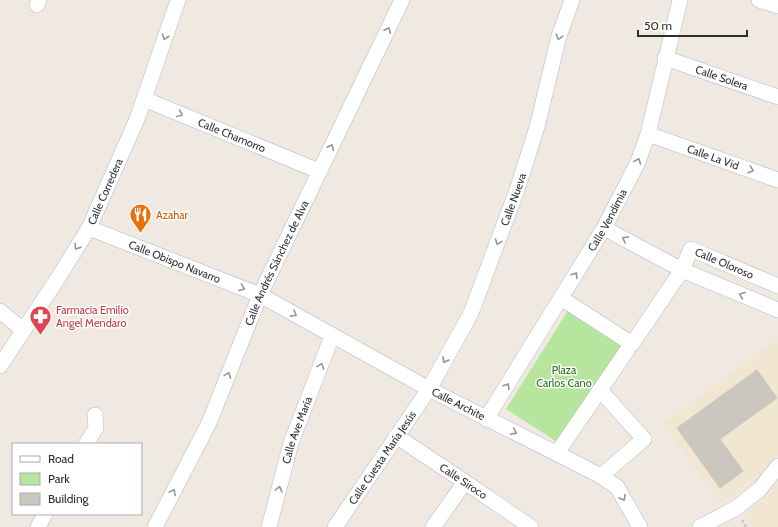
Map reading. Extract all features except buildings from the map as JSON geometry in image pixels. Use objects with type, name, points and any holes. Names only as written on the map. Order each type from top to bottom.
[{"type":"street","name":"Calle Corredera","points":[[0,366],[89,228],[137,119],[178,0]]},
{"type":"street","name":"Calle Andrés Sánchez de Alva","points":[[155,527],[210,423],[260,295],[402,0]]},
{"type":"street","name":"Calle Nueva","points":[[429,389],[471,313],[517,190],[537,127],[559,36],[572,0]]},
{"type":"street","name":"Calle Vendimia","points":[[486,419],[604,228],[638,162],[648,134],[680,0]]},
{"type":"street","points":[[759,0],[778,6]]},
{"type":"street","name":"Calle Solera","points":[[665,58],[778,97]]},
{"type":"street","name":"Calle Chamorro","points":[[144,99],[319,171]]},
{"type":"street","name":"Calle La Vid","points":[[648,134],[778,180]]},
{"type":"street","name":"Calle Obispo Navarro","points":[[89,228],[260,295]]},
{"type":"street","name":"Calle Oloroso","points":[[604,228],[682,270],[778,310]]},
{"type":"street","name":"Calle Oloroso","points":[[682,270],[691,249],[778,286]]},
{"type":"street","points":[[557,453],[682,270]]},
{"type":"street","name":"Calle Archite","points":[[260,295],[429,389],[601,476],[617,487],[640,527]]},
{"type":"street","points":[[561,298],[630,346]]},
{"type":"street","points":[[0,311],[23,330]]},
{"type":"street","name":"Calle Ave María","points":[[270,527],[291,442],[332,336]]},
{"type":"street","name":"Calle Cuesta María Jesús","points":[[334,527],[429,389]]},
{"type":"street","points":[[600,390],[644,439],[601,476]]},
{"type":"street","points":[[87,443],[96,428],[95,415]]},
{"type":"street","name":"Calle Siroco","points":[[396,436],[531,527]]},
{"type":"street","points":[[700,527],[736,508],[760,489],[778,466]]},
{"type":"street","points":[[433,527],[466,482]]},
{"type":"street","points":[[38,527],[44,515]]},
{"type":"shaded area","points":[[778,337],[778,453],[756,483],[720,503],[663,424]]},
{"type":"shaded area","points":[[778,482],[778,527],[752,527],[744,512],[769,494]]},
{"type":"green space","name":"Plaza Carlos Cano","points":[[569,309],[623,343],[559,443],[506,409]]},
{"type":"place","name":"Azahar","points":[[141,234]]},
{"type":"place","name":"Farmacia Emilio Angel Mendaro","points":[[41,336]]}]
